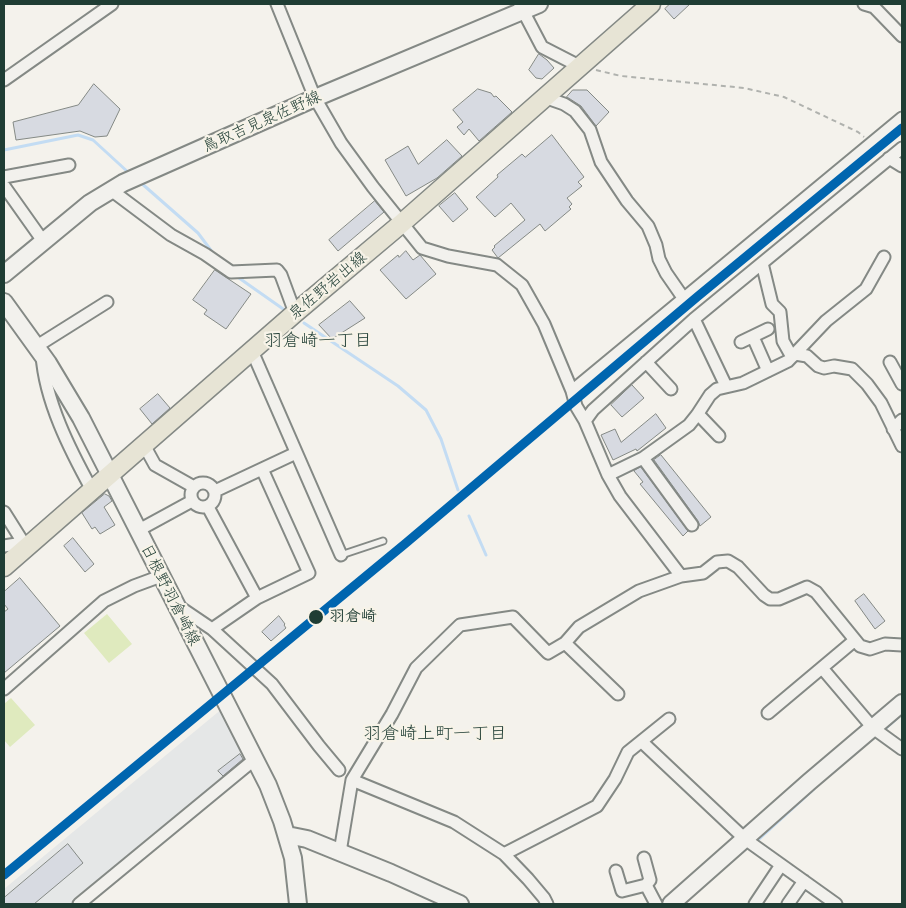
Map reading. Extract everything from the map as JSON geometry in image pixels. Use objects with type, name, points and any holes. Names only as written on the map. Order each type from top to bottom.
[{"type":"main road","name":"鳥取吉見泉佐野線","points":[[4,274],[90,202],[142,173],[173,162],[521,7],[539,4]]},
{"type":"main road","name":"泉佐野岩出線","points":[[4,567],[25,545],[92,490],[402,223],[651,4]]},
{"type":"main road","name":"日根野羽倉崎線","points":[[4,302],[39,350],[80,418],[268,785],[287,835],[293,858],[298,904]]},
{"type":"main road","points":[[671,904],[902,703]]},
{"type":"main road","points":[[287,835],[307,838],[460,904]]},
{"type":"street","points":[[4,80],[112,4]]},
{"type":"street","points":[[277,4],[315,98],[341,143],[373,187],[422,248],[448,256],[497,265],[522,285],[544,324],[572,391],[576,406],[585,421],[608,475],[630,511],[681,576]]},
{"type":"street","points":[[864,4],[874,7],[902,36]]},
{"type":"street","points":[[521,7],[542,47],[579,66]]},
{"type":"street","points":[[544,97],[564,104],[575,111],[590,130],[601,162],[626,201],[648,226],[659,259],[684,299]]},
{"type":"street","points":[[572,391],[902,118]]},
{"type":"street","points":[[585,421],[593,410],[694,319],[902,148]]},
{"type":"street","points":[[889,158],[902,166]]},
{"type":"street","points":[[4,177],[46,165],[69,165]]},
{"type":"street","points":[[4,186],[43,241]]},
{"type":"street","points":[[111,190],[171,235],[205,254],[231,272],[277,270],[281,275],[295,314]]},
{"type":"street","points":[[608,475],[644,458],[689,425],[710,395],[717,389],[743,383],[788,361],[826,321],[866,289],[884,257]]},
{"type":"street","points":[[762,263],[772,304],[780,312],[783,341],[786,350],[794,355],[807,356],[818,366],[824,368],[834,366],[852,369],[867,384],[881,403],[902,446]]},
{"type":"street","points":[[92,490],[72,454],[46,387],[39,350],[107,302]]},
{"type":"street","points":[[694,319],[726,386]]},
{"type":"street","points":[[741,342],[768,329]]},
{"type":"street","points":[[752,336],[768,371]]},
{"type":"street","points":[[252,351],[341,555]]},
{"type":"street","points":[[646,362],[672,389]]},
{"type":"street","points":[[890,362],[902,384]]},
{"type":"street","points":[[698,414],[718,436]]},
{"type":"street","points":[[893,429],[902,420]]},
{"type":"street","points":[[144,445],[155,465],[194,487]]},
{"type":"street","points":[[215,491],[296,453]]},
{"type":"street","points":[[644,458],[692,524]]},
{"type":"street","points":[[212,629],[257,598],[309,573],[262,469]]},
{"type":"street","points":[[201,483],[213,487],[215,491],[214,502],[208,507],[200,507],[192,501],[191,495],[194,487],[201,483]]},
{"type":"street","points":[[137,531],[192,501]]},
{"type":"street","points":[[208,507],[257,598]]},
{"type":"street","points":[[4,512],[25,545],[4,546]]},
{"type":"street","points":[[340,852],[352,780],[392,714],[416,668],[460,625],[513,617],[548,653],[565,643],[579,627],[639,591],[681,576],[703,573],[717,562],[728,561],[738,567],[770,599],[779,599],[808,587],[816,592],[860,646],[870,649],[885,644],[902,644]]},
{"type":"street","points":[[5,686],[104,601],[134,586],[161,576]]},
{"type":"street","points":[[175,603],[212,629],[272,684],[339,770]]},
{"type":"street","points":[[768,713],[855,640]]},
{"type":"street","points":[[565,643],[618,694]]},
{"type":"street","points":[[822,668],[873,728],[902,749]]},
{"type":"street","points":[[504,854],[597,806],[615,779],[628,752],[669,719]]},
{"type":"street","points":[[642,742],[745,839],[804,881],[822,900],[836,904]]},
{"type":"street","points":[[79,904],[255,759]]},
{"type":"street","points":[[352,780],[454,822],[504,854],[544,898],[547,904]]},
{"type":"street","points":[[616,871],[622,891],[646,885],[650,880],[644,858]]},
{"type":"street","points":[[755,904],[781,865]]},
{"type":"street","points":[[788,904],[804,881]]},
{"type":"street","points":[[646,885],[656,904]]},
{"type":"lane","points":[[341,555],[383,541]]},
{"type":"lane","points":[[339,770],[352,780]]},
{"type":"path","points":[[579,66],[621,76],[744,88],[784,96],[858,132],[872,143]]},
{"type":"shaded area","points":[[223,708],[248,762],[75,904],[4,904],[4,889]]},
{"type":"green space","points":[[107,614],[132,644],[109,663],[84,633]]},
{"type":"green space","points":[[11,698],[35,725],[10,747],[4,740],[4,704]]},
{"type":"building","points":[[670,4],[690,4],[674,19],[665,9]]},
{"type":"building","points":[[539,54],[554,68],[542,79],[536,78],[529,70]]},
{"type":"building","points":[[94,84],[120,109],[107,136],[95,137],[80,131],[16,140],[13,122],[78,105]]},
{"type":"building","points":[[478,89],[491,93],[494,97],[496,96],[512,112],[479,141],[469,129],[464,135],[457,127],[463,122],[453,110]]},
{"type":"building","points":[[573,90],[587,90],[609,112],[596,126],[581,106],[567,97]]},
{"type":"building","points":[[552,135],[584,177],[578,182],[582,186],[567,198],[572,204],[569,207],[571,209],[545,231],[540,224],[498,258],[492,250],[494,246],[525,220],[511,203],[495,217],[476,197],[498,177],[497,175],[522,154],[525,157]]},
{"type":"building","points":[[447,140],[462,156],[437,178],[406,196],[385,160],[408,146],[418,164]]},
{"type":"building","points":[[455,193],[468,209],[453,222],[439,206]]},
{"type":"building","points":[[375,201],[384,212],[338,251],[329,240]]},
{"type":"building","points":[[406,251],[413,260],[420,255],[436,274],[406,299],[380,270]]},
{"type":"building","points":[[215,270],[251,294],[226,329],[204,314],[207,310],[193,300]]},
{"type":"building","points":[[350,301],[365,318],[332,339],[319,325]]},
{"type":"building","points":[[632,385],[644,398],[622,417],[611,405]]},
{"type":"building","points":[[158,394],[170,408],[152,424],[140,409]]},
{"type":"building","points":[[656,414],[666,428],[637,451],[636,449],[613,460],[601,435],[615,429],[621,442]]},
{"type":"building","points":[[661,455],[711,517],[700,526],[654,460]]},
{"type":"building","points":[[641,467],[688,531],[683,536],[640,484],[643,482],[634,471]]},
{"type":"building","points":[[105,494],[112,501],[104,507],[115,525],[100,534],[95,527],[92,529],[82,513]]},
{"type":"building","points":[[73,538],[94,564],[85,572],[64,546]]},
{"type":"building","points":[[20,578],[60,626],[4,673],[4,612],[8,609],[4,604],[4,592]]},
{"type":"building","points":[[864,594],[885,621],[875,629],[855,601]]},
{"type":"building","points":[[279,616],[286,628],[271,641],[262,632]]},
{"type":"building","points":[[240,754],[243,759],[223,776],[218,771]]},
{"type":"building","points":[[68,844],[83,863],[34,904],[4,904],[4,898]]},
{"type":"waterway","points":[[4,150],[78,135],[93,140],[129,173]]},
{"type":"waterway","points":[[140,182],[198,233],[213,253]]},
{"type":"waterway","points":[[239,278],[286,311]]},
{"type":"waterway","points":[[304,323],[398,386],[426,410],[441,439],[458,490]]},
{"type":"waterway","points":[[469,516],[486,555]]},
{"type":"waterway","points":[[885,729],[902,714]]},
{"type":"waterway","points":[[757,841],[814,789]]},
{"type":"transit line","points":[[4,875],[406,543],[697,297],[902,128]]},
{"type":"place","name":"羽倉崎","points":[[316,617]]},
{"type":"district","name":"羽倉崎一丁目","points":[[318,341]]},
{"type":"district","name":"羽倉崎上町一丁目","points":[[435,734]]}]
